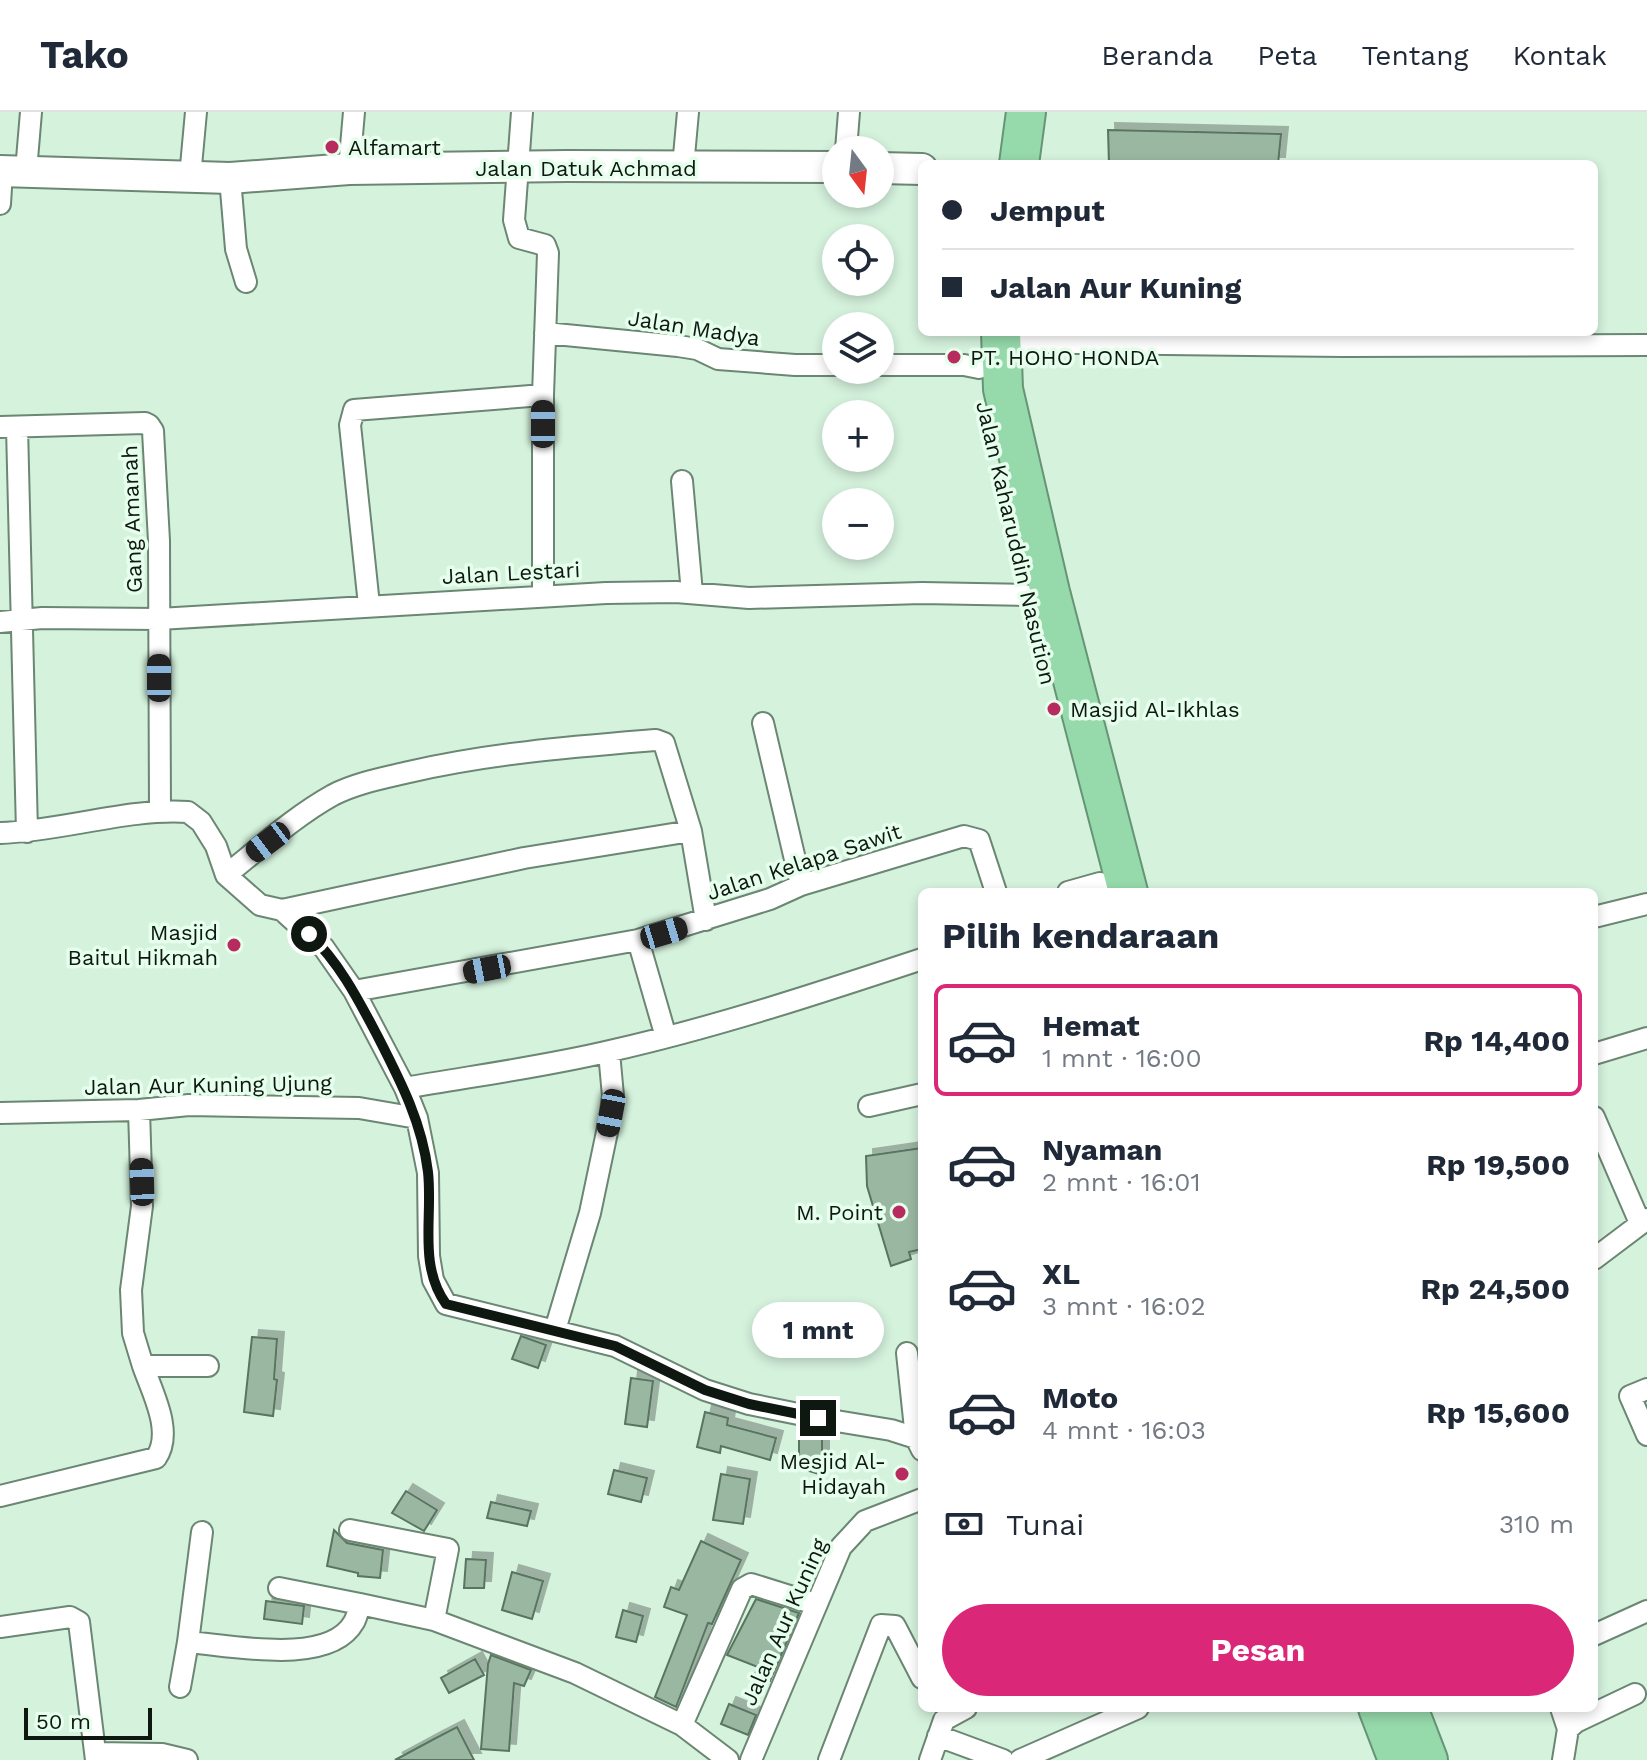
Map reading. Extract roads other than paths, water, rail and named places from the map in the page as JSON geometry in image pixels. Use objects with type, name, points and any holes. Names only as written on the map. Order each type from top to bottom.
[{"type":"highway","points":[[996,160],[1002,112]]},
{"type":"highway","points":[[1020,160],[1026,112]]},
{"type":"highway","name":"Jalan Kaharuddin Nasution","points":[[990,343],[982,407],[1025,595],[1099,888]]},
{"type":"highway","name":"Jalan Kaharuddin Nasution","points":[[990,343],[1050,592],[1100,888]]},
{"type":"highway","points":[[1398,1760],[1402,1712]]},
{"type":"highway","points":[[1404,1712],[1428,1760]]},
{"type":"street","points":[[0,204],[31,112]]},
{"type":"street","points":[[190,177],[196,112]]},
{"type":"street","points":[[349,169],[354,112]]},
{"type":"street","points":[[522,112],[514,220],[516,233],[519,238],[545,245],[548,253],[543,395],[543,595]]},
{"type":"street","points":[[683,167],[688,112]]},
{"type":"street","points":[[847,136],[849,112]]},
{"type":"street","name":"Jalan Datuk Achmad","points":[[10,171],[230,178],[349,169],[822,167]]},
{"type":"street","points":[[894,168],[918,169]]},
{"type":"street","points":[[230,178],[236,249],[246,282]]},
{"type":"street","name":"Jalan Madya","points":[[545,333],[678,346],[697,349],[718,359],[822,365]]},
{"type":"street","points":[[894,365],[964,365],[990,343],[1647,345]]},
{"type":"street","points":[[369,605],[350,425],[354,410],[543,395]]},
{"type":"street","name":"Gang Amanah","points":[[9,427],[145,423],[152,428],[159,541],[159,619]]},
{"type":"street","points":[[9,427],[22,621],[27,832]]},
{"type":"street","points":[[682,481],[692,593]]},
{"type":"street","name":"Jalan Lestari","points":[[0,622],[42,618],[159,619],[543,595],[692,593],[749,598],[922,593],[1025,595]]},
{"type":"street","points":[[159,619],[160,812]]},
{"type":"street","points":[[763,723],[801,885]]},
{"type":"street","points":[[226,875],[311,809],[335,794],[372,781],[518,751],[661,740],[691,831],[706,920]]},
{"type":"street","points":[[0,833],[27,832],[160,812],[188,812],[201,822],[216,846],[226,875],[260,905],[282,910],[524,858],[691,831]]},
{"type":"street","name":"Jalan Kelapa Sawit","points":[[354,991],[638,940],[770,899],[801,885],[964,836],[979,840],[995,888]]},
{"type":"street","points":[[1598,916],[1647,904]]},
{"type":"street","points":[[282,910],[324,948],[354,991],[405,1088],[417,1118],[428,1173],[429,1256],[433,1280],[446,1304],[615,1346],[679,1379],[734,1399],[891,1430],[918,1444]]},
{"type":"street","points":[[638,940],[666,1037]]},
{"type":"street","points":[[405,1088],[609,1052],[789,1003],[918,960]]},
{"type":"street","points":[[1598,1053],[1647,1038]]},
{"type":"street","points":[[555,1330],[590,1213],[611,1113],[613,1096],[609,1052]]},
{"type":"street","points":[[869,1106],[918,1095]]},
{"type":"street","name":"Jalan Aur Kuning Ujung","points":[[0,1113],[139,1110],[189,1105],[359,1108],[417,1118]]},
{"type":"street","points":[[0,1496],[156,1458],[163,1444],[159,1410],[133,1333],[131,1290],[142,1206],[139,1110]]},
{"type":"street","points":[[1598,1125],[1643,1221],[1598,1256]]},
{"type":"street","points":[[907,1353],[918,1436]]},
{"type":"street","points":[[143,1366],[208,1366]]},
{"type":"street","points":[[1647,1389],[1630,1396],[1647,1435]]},
{"type":"street","name":"Jalan Aur Kuning","points":[[751,1760],[841,1547],[865,1521],[918,1501]]},
{"type":"street","points":[[350,1530],[448,1549],[434,1620]]},
{"type":"street","points":[[180,1687],[202,1532]]},
{"type":"street","points":[[682,1725],[742,1589],[751,1584],[815,1604]]},
{"type":"street","points":[[279,1588],[434,1620],[575,1673],[682,1725],[728,1760]]},
{"type":"street","points":[[188,1642],[270,1649],[318,1647],[344,1633],[353,1623],[360,1604]]},
{"type":"street","points":[[1598,1633],[1647,1611]]},
{"type":"street","points":[[0,1627],[70,1617],[79,1622],[96,1756],[162,1754],[187,1760]]},
{"type":"street","points":[[829,1760],[881,1625],[895,1626],[918,1670]]},
{"type":"street","points":[[1598,1712],[1635,1694]]},
{"type":"street","points":[[930,1760],[940,1721],[958,1712]]},
{"type":"street","points":[[1020,1760],[1129,1712]]},
{"type":"street","points":[[1562,1712],[1568,1729],[1563,1760]]},
{"type":"street","points":[[1568,1729],[1597,1712]]},
{"type":"street","points":[[940,1721],[1003,1760]]},
{"type":"place","name":"Alfamart","points":[[332,147]]},
{"type":"place","name":"PT. HOHO HONDA","points":[[954,357]]},
{"type":"place","name":"Masjid Al-Ikhlas","points":[[1054,709]]},
{"type":"place","name":"Masjid Baitul Hikmah","points":[[234,945]]},
{"type":"place","name":"M. Point","points":[[899,1212]]},
{"type":"place","name":"Mesjid Al- Hidayah","points":[[902,1474]]}]
